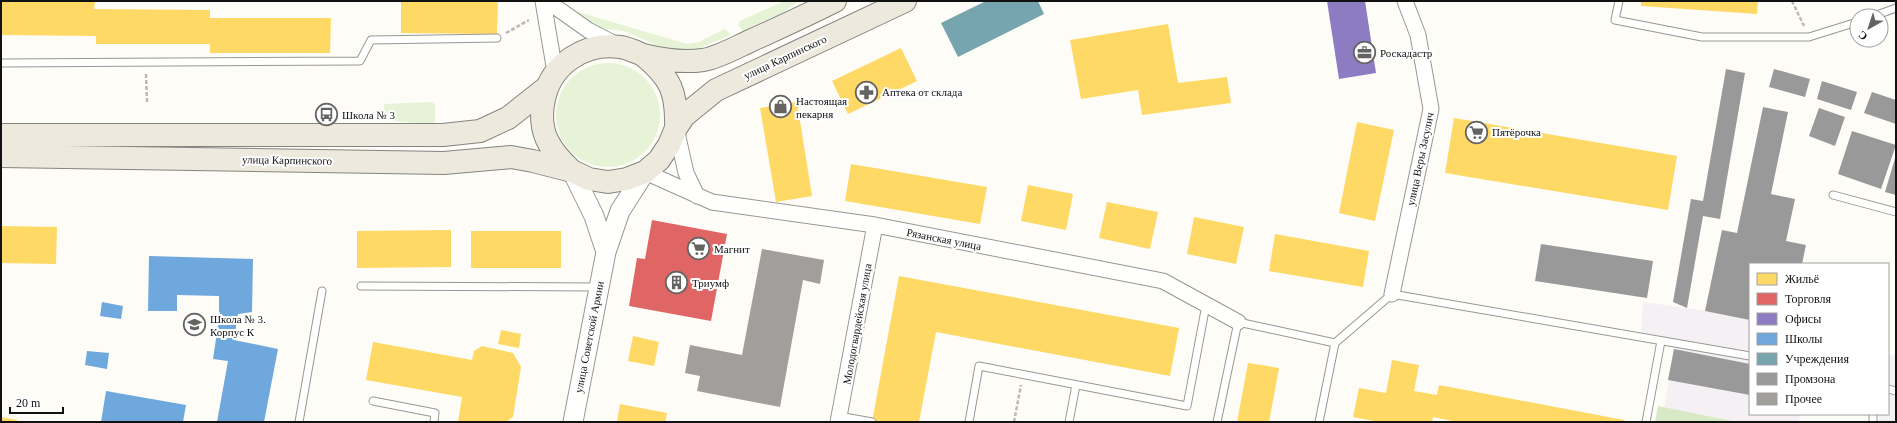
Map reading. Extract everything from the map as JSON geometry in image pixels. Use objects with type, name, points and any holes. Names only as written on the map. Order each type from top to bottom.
[{"type":"main road","name":"улица Карпинского","points":[[1,156],[444,163],[511,157],[572,171],[589,179],[608,182],[627,179],[645,172],[659,160],[684,116],[716,90],[905,1]]},
{"type":"main road","name":"улица Карпинского","points":[[1,135],[443,135],[480,130],[508,118],[551,80],[569,59],[585,50],[603,46],[621,47],[671,62],[704,60],[738,47],[823,4]]},
{"type":"main road","name":"улица Карпинского","points":[[642,54],[659,68],[671,86],[677,106],[676,128]]},
{"type":"main road","name":"улица Карпинского","points":[[551,80],[541,111],[544,134],[555,155],[572,171]]},
{"type":"street","points":[[543,1],[551,80]]},
{"type":"street","points":[[547,1],[588,30],[621,47]]},
{"type":"street","name":"улица Веры Засулич","points":[[1392,294],[1431,109],[1418,35],[1405,1]]},
{"type":"street","points":[[676,128],[686,173],[697,196]]},
{"type":"street","points":[[572,171],[594,216],[606,252]]},
{"type":"street","name":"Рязанская улица","points":[[645,172],[712,202],[875,225],[1163,281],[1238,322]]},
{"type":"street","name":"улица Советской Армии","points":[[573,422],[606,252],[620,211],[645,172]]},
{"type":"street","name":"Молодогвардейская улица","points":[[839,419],[875,225]]},
{"type":"lane","points":[[1619,1],[1615,20],[1702,37],[1809,37],[1849,24]]},
{"type":"lane","points":[[1,63],[360,61],[371,40],[497,38]]},
{"type":"lane","points":[[1833,195],[1896,212]]},
{"type":"lane","points":[[360,286],[599,287]]},
{"type":"lane","points":[[299,422],[322,291]]},
{"type":"lane","points":[[1320,422],[1335,343],[1392,294],[1749,356]]},
{"type":"lane","points":[[968,422],[979,366],[1187,406],[1206,304]]},
{"type":"lane","points":[[1217,422],[1238,322],[1335,343]]},
{"type":"lane","points":[[1646,422],[1661,341]]},
{"type":"lane","points":[[1069,422],[1076,385]]},
{"type":"lane","points":[[373,401],[435,413],[434,422]]},
{"type":"lane","points":[[839,419],[872,422]]},
{"type":"path","points":[[1792,1],[1809,37]]},
{"type":"path","points":[[497,38],[529,20]]},
{"type":"path","points":[[146,63],[147,103]]},
{"type":"path","points":[[1014,422],[1023,375]]},
{"type":"shaded area","points":[[1643,302],[1749,317],[1749,415],[1800,415],[1799,422],[1726,422],[1664,410],[1675,343],[1641,333]]},
{"type":"shaded area","points":[[1889,354],[1896,356],[1896,422],[1880,422],[1878,415],[1889,415]]},
{"type":"green space","points":[[784,1],[799,1],[784,12],[743,31],[738,25],[740,21]]},
{"type":"green space","points":[[575,11],[687,44],[699,42],[725,29],[731,35],[690,52],[667,50],[624,31],[591,27],[573,12]]},
{"type":"green space","points":[[608,63],[628,67],[637,71],[645,78],[652,86],[656,95],[660,115],[656,135],[652,144],[645,152],[637,159],[628,163],[608,167],[588,163],[579,159],[571,152],[564,144],[560,135],[556,115],[560,95],[564,86],[571,78],[579,71],[588,67]]},
{"type":"green space","points":[[431,102],[435,104],[435,125],[384,120],[384,104]]},
{"type":"green space","points":[[1658,406],[1737,422],[1655,422]]},
{"type":"building: Жильё","points":[[1,1],[95,2],[94,9],[210,10],[210,18],[331,18],[330,53],[210,53],[210,44],[96,44],[96,36],[1,35]]},
{"type":"building: Жильё","points":[[401,1],[498,1],[497,34],[401,33]]},
{"type":"building: Жильё","points":[[1641,1],[1758,1],[1757,14],[1641,6]]},
{"type":"building: Жильё","points":[[1168,24],[1178,83],[1227,77],[1231,103],[1142,115],[1138,90],[1081,99],[1070,40]]},
{"type":"building: Жильё","points":[[901,48],[917,81],[848,114],[832,81]]},
{"type":"building: Жильё","points":[[797,102],[812,196],[776,202],[760,108]]},
{"type":"building: Жильё","points":[[1454,118],[1677,156],[1668,210],[1445,173]]},
{"type":"building: Жильё","points":[[1357,122],[1394,130],[1375,221],[1339,213]]},
{"type":"building: Жильё","points":[[851,164],[987,187],[980,224],[845,201]]},
{"type":"building: Жильё","points":[[1028,185],[1073,194],[1066,230],[1021,221]]},
{"type":"building: Жильё","points":[[1107,202],[1158,212],[1150,249],[1099,238]]},
{"type":"building: Жильё","points":[[1194,217],[1244,227],[1236,264],[1187,254]]},
{"type":"building: Жильё","points":[[1,226],[57,227],[56,264],[1,263]]},
{"type":"building: Жильё","points":[[451,230],[451,267],[357,268],[357,231]]},
{"type":"building: Жильё","points":[[471,231],[561,231],[561,268],[471,268]]},
{"type":"building: Жильё","points":[[1275,234],[1369,251],[1363,287],[1269,271]]},
{"type":"building: Жильё","points":[[899,276],[1179,328],[1170,376],[936,332],[919,422],[872,422]]},
{"type":"building: Жильё","points":[[501,330],[521,334],[519,348],[498,344]]},
{"type":"building: Жильё","points":[[633,336],[659,342],[654,366],[628,361]]},
{"type":"building: Жильё","points":[[373,342],[472,360],[474,351],[482,346],[513,353],[521,367],[513,417],[506,422],[458,422],[462,397],[366,380]]},
{"type":"building: Жильё","points":[[1392,360],[1419,365],[1414,391],[1437,395],[1439,385],[1624,420],[1624,422],[1457,422],[1433,417],[1432,422],[1379,422],[1353,417],[1359,388],[1386,393]]},
{"type":"building: Жильё","points":[[1248,363],[1279,368],[1269,422],[1237,422]]},
{"type":"building: Жильё","points":[[620,404],[667,413],[665,422],[617,422]]},
{"type":"building: Жильё","points":[[1,417],[17,420],[17,422],[1,422]]},
{"type":"building: Торговля","name":"Триумф","points":[[652,220],[727,234],[711,321],[629,306],[637,258],[645,259]]},
{"type":"building: Офисы","points":[[1327,1],[1365,1],[1376,73],[1339,79]]},
{"type":"building: Школы","points":[[149,256],[253,259],[252,312],[238,314],[234,340],[278,349],[264,422],[217,422],[228,361],[213,359],[220,312],[219,296],[177,295],[177,311],[148,311]]},
{"type":"building: Школы","points":[[102,302],[123,306],[121,319],[100,316]]},
{"type":"building: Школы","points":[[87,351],[109,353],[107,369],[85,365]]},
{"type":"building: Школы","points":[[106,391],[186,405],[183,422],[101,422]]},
{"type":"building: Учреждения","points":[[986,1],[1038,1],[1044,14],[958,57],[941,23]]},
{"type":"building: Промзона","points":[[1726,69],[1745,73],[1720,219],[1703,216],[1687,308],[1673,302],[1691,199],[1703,201]]},
{"type":"building: Промзона","points":[[1774,69],[1810,79],[1805,97],[1769,87]]},
{"type":"building: Промзона","points":[[1822,81],[1857,92],[1851,110],[1817,99]]},
{"type":"building: Промзона","points":[[1872,92],[1896,100],[1896,124],[1864,113]]},
{"type":"building: Промзона","points":[[1763,107],[1788,112],[1771,194],[1795,199],[1786,241],[1806,245],[1802,263],[1749,263],[1749,320],[1705,311],[1722,230],[1737,233]]},
{"type":"building: Промзона","points":[[1819,108],[1845,117],[1835,146],[1809,136]]},
{"type":"building: Промзона","points":[[1852,131],[1896,145],[1881,189],[1838,174]]},
{"type":"building: Промзона","points":[[1896,155],[1896,195],[1885,192]]},
{"type":"building: Промзона","points":[[1541,244],[1653,261],[1647,298],[1535,281]]},
{"type":"building: Промзона","points":[[1674,349],[1749,364],[1749,395],[1668,380]]},
{"type":"building: Прочее","points":[[762,249],[824,260],[820,284],[803,280],[780,407],[697,391],[700,376],[685,373],[690,345],[742,355]]},
{"type":"place","name":"Роскадастр","points":[[1364,53]]},
{"type":"place","name":"Аптека от склада","points":[[866,92]]},
{"type":"place","name":"Настоящая пекарня","points":[[780,107]]},
{"type":"place","name":"Школа № 3","points":[[327,115]]},
{"type":"place","name":"Пятёрочка","points":[[1476,132]]},
{"type":"place","name":"Магнит","points":[[698,249]]},
{"type":"place","name":"Триумф","points":[[676,283]]},
{"type":"place","name":"Школа № 3. Корпус К","points":[[195,325]]}]
